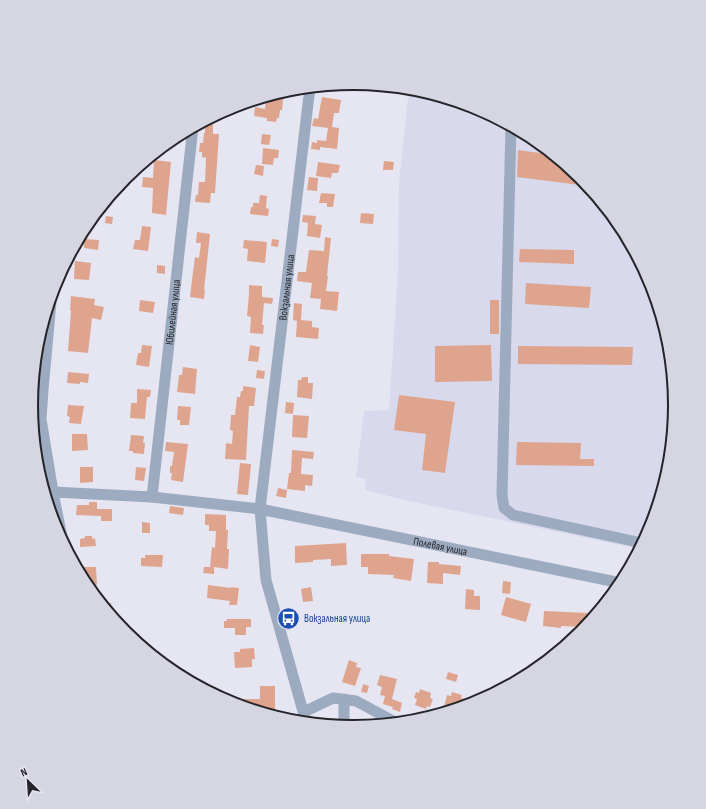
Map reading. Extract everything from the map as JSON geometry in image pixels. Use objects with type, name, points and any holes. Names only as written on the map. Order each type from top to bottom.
[{"type":"street","name":"Вокзальная улица","points":[[305,716],[266,580],[260,509],[309,93]]},
{"type":"street","points":[[511,133],[502,487],[504,508],[513,515],[637,542]]},
{"type":"street","name":"Юбилейная улица","points":[[152,498],[192,134]]},
{"type":"street","points":[[49,324],[42,390],[42,419],[58,514]]},
{"type":"street","name":"Полевая улица","points":[[54,492],[152,498],[260,509],[614,582]]},
{"type":"street","points":[[339,698],[343,720]]},
{"type":"street","points":[[307,716],[339,698],[356,701],[387,718]]},
{"type":"shaded area","points":[[408,95],[435,100],[474,113],[492,122],[528,143],[545,155],[576,182],[615,229],[636,265],[651,303],[662,343],[667,384],[667,425],[662,466],[651,506],[634,548],[409,501],[365,490],[366,479],[356,477],[364,411],[389,410],[398,272],[399,183]]},
{"type":"building","points":[[322,97],[341,100],[339,113],[334,113],[332,127],[339,128],[337,149],[320,147],[320,150],[311,149],[312,142],[317,143],[317,140],[326,141],[328,128],[312,126],[314,118],[318,119]]},
{"type":"building","points":[[283,98],[282,110],[280,110],[279,118],[277,118],[276,122],[267,121],[267,118],[254,116],[255,107],[265,109],[266,102]]},
{"type":"building","points":[[213,123],[213,134],[219,134],[215,193],[211,193],[210,203],[195,202],[196,195],[198,195],[199,182],[205,182],[206,158],[202,157],[202,152],[199,152],[200,143],[203,143],[205,127]]},
{"type":"building","points":[[262,134],[271,135],[269,145],[261,144]]},
{"type":"building","points":[[263,148],[279,150],[278,158],[274,158],[273,165],[262,164]]},
{"type":"building","points":[[518,150],[543,153],[579,185],[517,177]]},
{"type":"building","points":[[154,161],[171,162],[166,215],[152,213],[153,188],[142,187],[143,177],[153,178]]},
{"type":"building","points":[[384,161],[394,162],[393,170],[383,170]]},
{"type":"building","points":[[318,162],[340,165],[338,173],[332,173],[331,178],[316,176]]},
{"type":"building","points":[[256,165],[264,166],[263,176],[254,174]]},
{"type":"building","points":[[309,177],[318,178],[317,191],[307,190]]},
{"type":"building","points":[[321,193],[335,194],[333,207],[327,207],[327,203],[319,203]]},
{"type":"building","points":[[260,195],[267,196],[266,208],[269,209],[268,216],[250,214],[253,203],[259,203]]},
{"type":"building","points":[[361,213],[374,214],[373,224],[360,223]]},
{"type":"building","points":[[303,215],[316,216],[315,224],[322,225],[320,238],[307,236],[308,223],[302,222]]},
{"type":"building","points":[[106,216],[113,217],[112,224],[105,223]]},
{"type":"building","points":[[142,226],[151,227],[148,251],[133,249],[135,240],[140,240]]},
{"type":"building","points":[[197,232],[210,234],[204,299],[190,297],[195,257],[199,258],[201,243],[196,243]]},
{"type":"building","points":[[325,237],[331,238],[326,291],[339,292],[337,311],[320,309],[321,299],[310,298],[312,283],[297,281],[298,272],[306,272],[309,250],[324,251]]},
{"type":"building","points":[[85,239],[99,240],[98,250],[84,248]]},
{"type":"building","points":[[272,239],[279,240],[278,247],[271,246]]},
{"type":"building","points":[[244,240],[267,242],[265,263],[247,261],[248,249],[243,248]]},
{"type":"building","points":[[520,249],[574,250],[574,264],[519,262]]},
{"type":"building","points":[[75,261],[91,263],[89,280],[74,279]]},
{"type":"building","points":[[157,265],[165,266],[165,274],[157,273]]},
{"type":"building","points":[[526,283],[591,287],[589,308],[525,304]]},
{"type":"building","points":[[249,285],[262,286],[262,297],[273,298],[272,304],[264,303],[262,325],[264,325],[263,334],[250,333],[251,317],[247,316]]},
{"type":"building","points":[[71,296],[95,299],[94,305],[104,307],[101,320],[92,318],[88,353],[68,351]]},
{"type":"building","points":[[140,300],[155,302],[153,313],[139,311]]},
{"type":"building","points":[[490,300],[499,300],[499,334],[490,334]]},
{"type":"building","points":[[294,303],[302,304],[301,320],[312,321],[312,327],[319,328],[318,339],[296,337],[297,321],[293,320]]},
{"type":"building","points":[[142,345],[152,346],[149,367],[136,365],[138,353],[141,353]]},
{"type":"building","points":[[250,345],[260,347],[258,362],[248,361]]},
{"type":"building","points":[[491,345],[492,381],[435,382],[435,346]]},
{"type":"building","points":[[518,346],[633,347],[632,365],[518,364]]},
{"type":"building","points":[[183,367],[197,369],[195,394],[177,392],[179,375],[182,375]]},
{"type":"building","points":[[257,370],[265,371],[264,379],[256,378]]},
{"type":"building","points":[[68,372],[89,374],[88,383],[67,383]]},
{"type":"building","points":[[302,377],[308,377],[308,383],[313,383],[312,399],[297,397],[298,380],[301,380]]},
{"type":"building","points":[[243,386],[256,388],[254,406],[249,406],[246,460],[225,459],[226,443],[232,444],[233,431],[230,430],[231,415],[235,415],[237,397],[240,397],[241,391],[243,391]]},
{"type":"building","points":[[137,389],[151,390],[150,397],[147,397],[145,419],[130,418],[131,403],[137,403]]},
{"type":"building","points":[[399,395],[455,402],[445,473],[422,470],[426,434],[394,430]]},
{"type":"building","points":[[286,402],[294,403],[293,414],[285,413]]},
{"type":"building","points":[[68,405],[84,406],[81,424],[69,423],[70,417],[67,416]]},
{"type":"building","points":[[178,406],[191,407],[189,425],[180,425],[180,420],[177,420]]},
{"type":"building","points":[[293,415],[309,416],[307,438],[292,437]]},
{"type":"building","points":[[72,434],[87,434],[88,450],[72,451]]},
{"type":"building","points":[[131,435],[144,436],[144,454],[129,451]]},
{"type":"building","points":[[166,442],[188,444],[183,482],[171,480],[172,473],[170,473],[170,466],[172,466],[174,452],[165,451]]},
{"type":"building","points":[[517,442],[581,443],[580,459],[594,459],[594,466],[516,465]]},
{"type":"building","points":[[292,450],[314,452],[313,459],[302,458],[301,474],[313,475],[312,486],[305,485],[305,491],[287,489],[289,473],[291,473]]},
{"type":"building","points":[[240,463],[251,464],[248,495],[237,494]]},
{"type":"building","points":[[80,467],[93,467],[93,482],[80,483]]},
{"type":"building","points":[[136,467],[146,468],[144,481],[135,480]]},
{"type":"building","points":[[278,488],[287,490],[286,498],[276,496]]},
{"type":"building","points":[[89,502],[97,502],[97,509],[112,509],[112,521],[101,521],[101,516],[76,515],[77,505],[89,505]]},
{"type":"building","points":[[170,506],[184,508],[183,515],[169,513]]},
{"type":"building","points":[[205,514],[226,515],[226,530],[228,530],[227,549],[229,549],[228,569],[214,567],[214,574],[203,573],[204,567],[210,567],[212,547],[215,548],[216,531],[209,531],[209,525],[205,525]]},
{"type":"building","points":[[142,522],[150,523],[150,533],[142,533]]},
{"type":"building","points":[[85,536],[92,536],[92,539],[95,538],[96,546],[80,547],[80,539],[85,538]]},
{"type":"building","points":[[346,543],[347,565],[331,566],[331,559],[295,563],[295,546]]},
{"type":"building","points":[[361,554],[389,554],[389,556],[414,559],[411,581],[393,578],[394,575],[368,574],[368,567],[361,567]]},
{"type":"building","points":[[145,555],[163,555],[162,567],[141,566],[141,558],[145,558]]},
{"type":"building","points":[[428,562],[439,562],[439,564],[461,566],[460,575],[443,573],[443,584],[427,583]]},
{"type":"building","points":[[83,567],[96,567],[97,585],[95,585]]},
{"type":"building","points":[[503,581],[511,582],[510,594],[502,593]]},
{"type":"building","points":[[208,585],[239,588],[237,605],[229,605],[230,601],[207,598]]},
{"type":"building","points":[[311,587],[313,601],[303,602],[301,589]]},
{"type":"building","points":[[466,589],[474,590],[474,596],[480,596],[480,610],[465,609]]},
{"type":"building","points":[[506,597],[531,604],[526,622],[501,615]]},
{"type":"building","points":[[544,611],[589,613],[576,627],[561,626],[561,628],[543,626]]},
{"type":"building","points":[[227,619],[251,619],[251,627],[246,627],[246,635],[235,635],[235,628],[224,628],[224,621],[227,621]]},
{"type":"building","points":[[254,648],[255,659],[252,659],[252,667],[235,668],[234,652],[240,652],[240,649]]},
{"type":"building","points":[[349,660],[357,663],[356,667],[361,668],[355,686],[342,682]]},
{"type":"building","points":[[448,672],[458,675],[456,682],[446,679]]},
{"type":"building","points":[[380,675],[397,679],[392,699],[402,703],[400,712],[392,709],[393,707],[383,704],[385,696],[380,695],[382,687],[377,685]]},
{"type":"building","points":[[363,684],[369,686],[367,693],[361,692]]},
{"type":"building","points":[[260,686],[275,686],[275,710],[243,700],[260,699]]},
{"type":"building","points":[[420,689],[431,693],[430,698],[433,699],[430,707],[427,706],[426,709],[415,705],[417,699],[414,698],[416,692],[419,693]]},
{"type":"building","points":[[452,692],[462,695],[461,698],[465,699],[444,706],[447,695],[451,696]]},
{"type":"place","name":"Вокзальная улица","points":[[288,618]]}]
